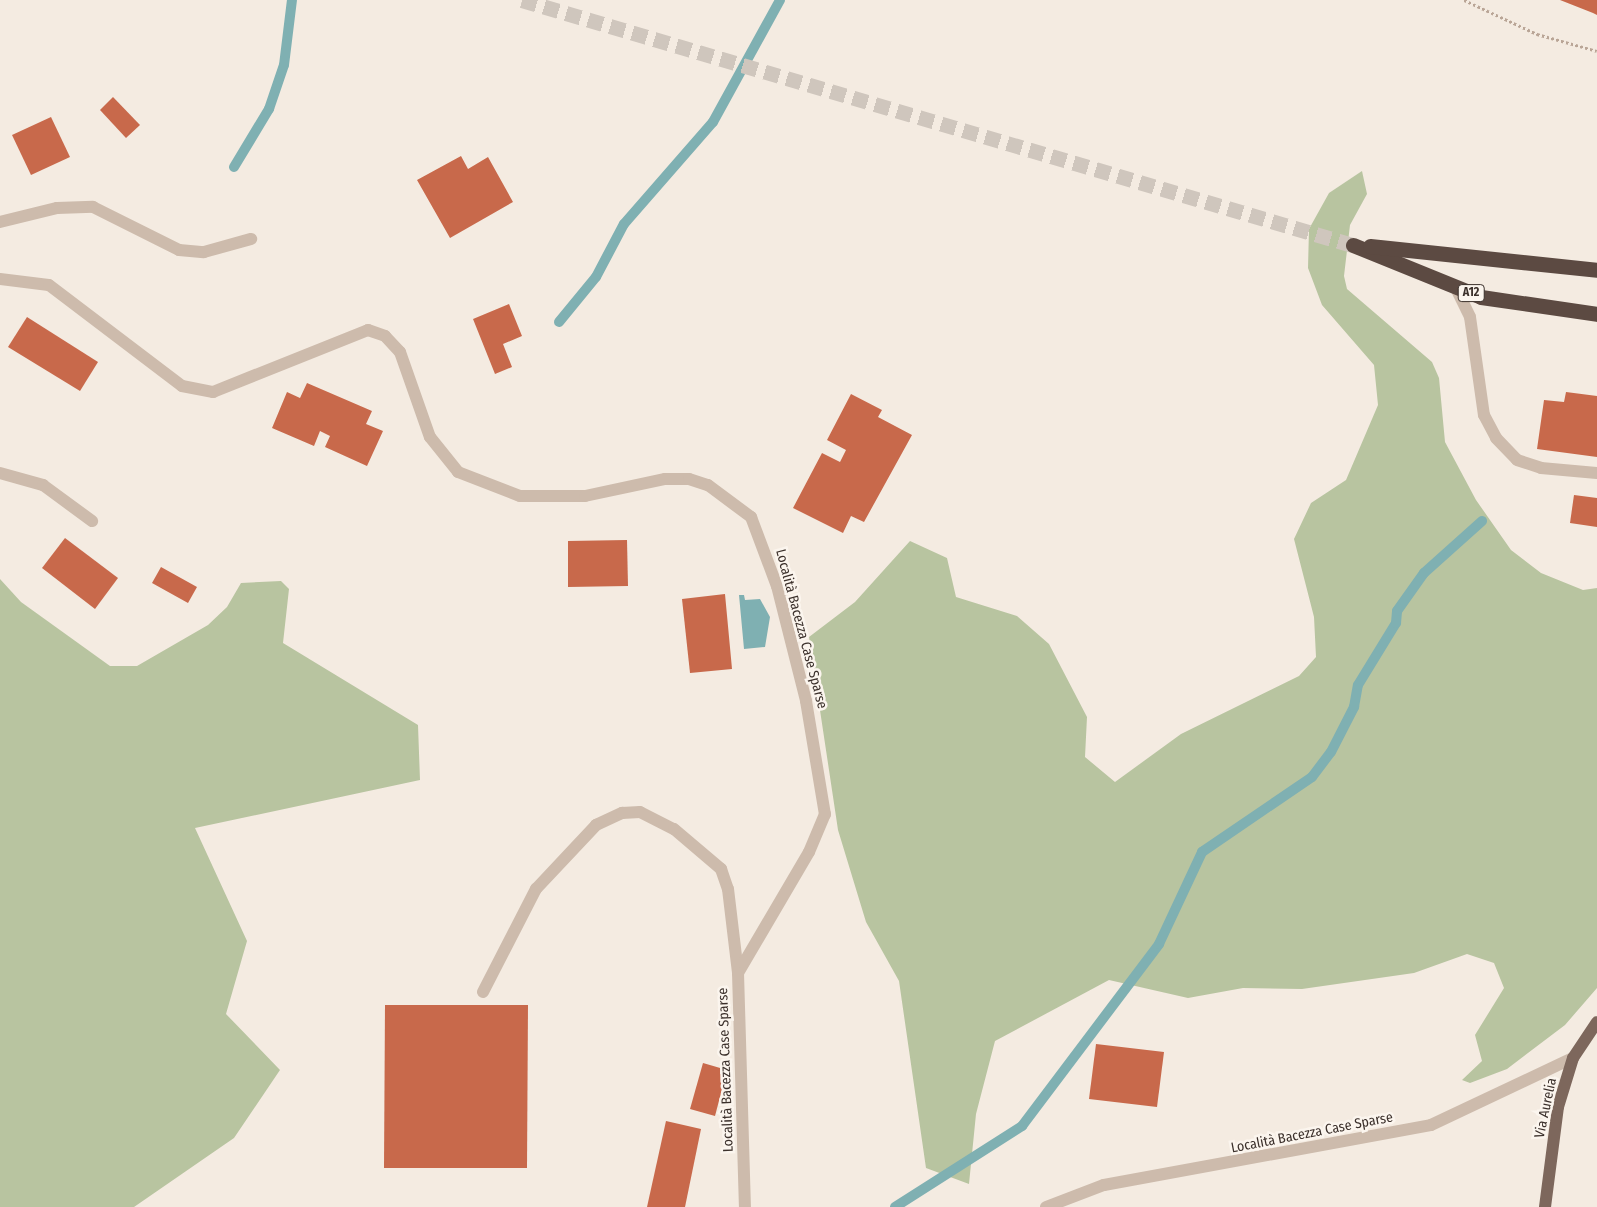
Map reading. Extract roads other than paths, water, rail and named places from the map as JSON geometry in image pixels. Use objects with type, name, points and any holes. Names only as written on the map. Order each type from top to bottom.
[{"type":"highway","name":"A12","points":[[1597,270],[1353,244],[1481,297],[1597,314]]},
{"type":"main road","name":"Via Aurelia","points":[[1545,1207],[1558,1107],[1573,1058],[1597,1022]]},
{"type":"street","points":[[0,222],[57,208],[93,207],[179,250],[204,252],[250,239]]},
{"type":"street","name":"Località Bacezza Case Sparse","points":[[0,279],[49,285],[182,386],[213,392],[368,330],[385,336],[400,352],[430,437],[458,472],[520,496],[585,496],[665,479],[689,479],[708,486],[751,517],[777,586],[806,700],[826,814],[809,852],[738,973],[745,1207]]},
{"type":"street","name":"A12","points":[[1455,286],[1470,317],[1480,397],[1496,438],[1516,460],[1541,468],[1597,473]]},
{"type":"street","points":[[0,473],[43,485],[92,521]]},
{"type":"street","points":[[483,992],[536,889],[596,825],[622,813],[640,812],[674,829],[721,869],[728,889],[738,973]]},
{"type":"street","name":"Località Bacezza Case Sparse","points":[[1046,1207],[1104,1185],[1431,1125],[1573,1058]]},
{"type":"water","points":[[739,595],[744,595],[745,600],[760,599],[770,617],[765,647],[744,649]]},
{"type":"waterway","points":[[234,167],[269,109],[284,65],[292,0]]},
{"type":"waterway","points":[[559,322],[596,277],[624,224],[713,122],[780,0]]},
{"type":"waterway","points":[[895,1207],[1022,1126],[1159,944],[1202,852],[1312,777],[1331,752],[1354,707],[1358,685],[1396,623],[1397,611],[1424,573],[1482,521]]},
{"type":"tunnel","points":[[522,0],[1353,245]]}]
